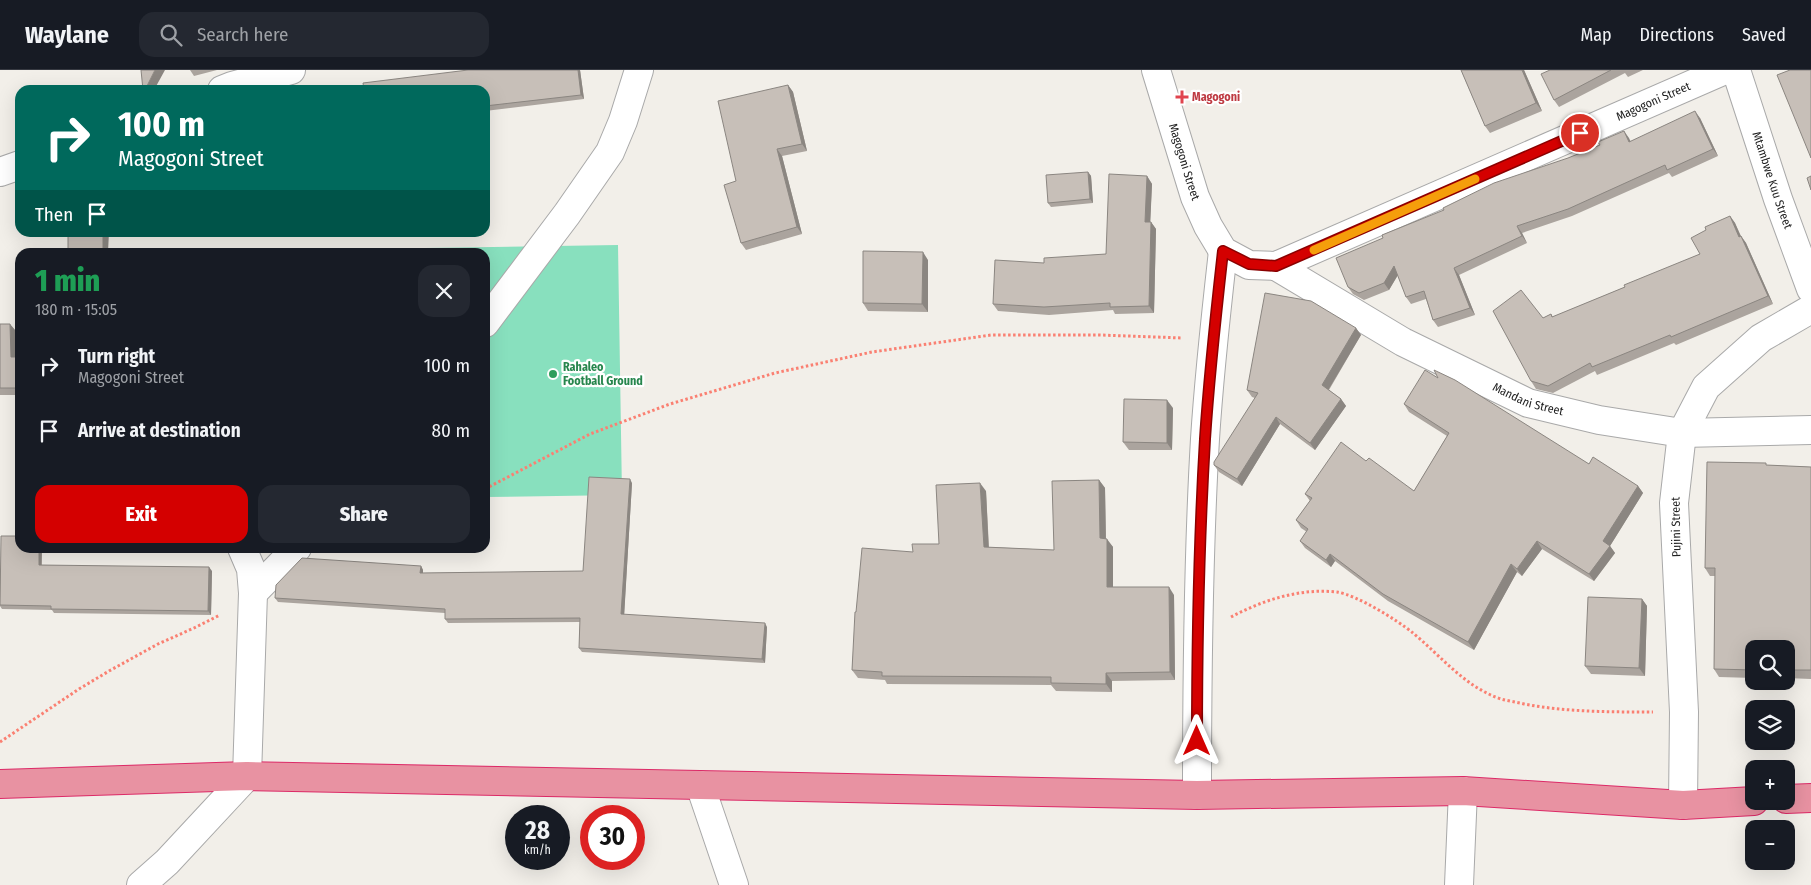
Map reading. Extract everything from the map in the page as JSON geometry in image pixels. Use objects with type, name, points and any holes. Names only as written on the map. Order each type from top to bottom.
[{"type":"highway","points":[[0,784],[246,776],[1197,795],[1463,790],[1683,805],[1745,802]]},
{"type":"highway","points":[[1795,799],[1811,798]]},
{"type":"street","points":[[236,85],[291,70]]},
{"type":"street","points":[[490,316],[567,214],[610,152],[623,121],[639,70]]},
{"type":"street","name":"Magogoni Street","points":[[1156,70],[1196,197],[1208,226],[1223,251],[1249,264],[1276,266],[1725,70]]},
{"type":"street","name":"Mtambwe Kuu Street","points":[[1736,70],[1778,199],[1811,289]]},
{"type":"street","points":[[0,172],[15,167]]},
{"type":"street","points":[[1197,795],[1197,634],[1205,440],[1213,339],[1223,251]]},
{"type":"street","name":"Mandani Street","points":[[1276,266],[1403,342],[1528,403],[1599,420],[1682,433],[1811,430]]},
{"type":"street","name":"Pujini Street","points":[[1683,805],[1684,712],[1674,503],[1682,433],[1706,387],[1761,338],[1811,309]]},
{"type":"street","points":[[141,885],[168,862],[246,776],[254,592],[252,569],[244,553]]},
{"type":"street","points":[[254,592],[292,553]]},
{"type":"street","points":[[700,785],[734,885]]},
{"type":"street","points":[[1459,885],[1463,790]]},
{"type":"path","points":[[490,486],[590,434],[670,404],[775,373],[872,352],[991,335],[1100,335],[1213,339]]},
{"type":"path","points":[[1197,634],[1236,614],[1276,597],[1309,591],[1339,592],[1370,604],[1412,632],[1468,682],[1501,699],[1546,708],[1604,712],[1684,712]]},
{"type":"path","points":[[0,742],[109,671],[158,644],[225,612],[254,592]]},
{"type":"green space","name":"Rahaleo Football Ground","points":[[618,245],[622,495],[490,497],[490,248],[420,248]]},
{"type":"building","points":[[141,70],[155,70],[148,85],[142,85]]},
{"type":"building","points":[[468,70],[578,70],[581,95],[490,105],[490,85],[363,85],[363,83]]},
{"type":"building","points":[[1461,70],[1522,70],[1536,103],[1485,126]]},
{"type":"building","points":[[1550,70],[1611,70],[1554,100],[1541,74]]},
{"type":"building","points":[[1790,70],[1811,70],[1811,158],[1777,75]]},
{"type":"building","points":[[788,85],[802,144],[777,149],[797,227],[741,243],[724,185],[736,181],[718,101]]},
{"type":"building","points":[[1695,111],[1713,149],[1667,170],[1665,165],[1568,209],[1517,226],[1522,236],[1454,268],[1470,308],[1433,320],[1424,291],[1406,297],[1394,266],[1384,283],[1359,293],[1348,287],[1336,258],[1383,238],[1382,235],[1444,210],[1443,208],[1494,183],[1568,158],[1600,145],[1598,142],[1624,131],[1629,142]]},
{"type":"building","points":[[1088,172],[1090,199],[1048,203],[1046,175]]},
{"type":"building","points":[[1109,174],[1147,176],[1145,222],[1151,222],[1149,306],[1110,307],[1110,303],[1044,307],[993,304],[995,260],[1044,263],[1044,258],[1106,254]]},
{"type":"building","points":[[1811,176],[1811,190],[1807,178]]},
{"type":"building","points":[[1730,216],[1768,296],[1671,337],[1670,335],[1592,367],[1590,363],[1548,386],[1531,381],[1493,311],[1521,290],[1543,318],[1551,314],[1552,317],[1700,254],[1691,238],[1706,230],[1705,227]]},
{"type":"building","points":[[68,237],[103,237],[103,248],[68,248]]},
{"type":"building","points":[[863,251],[923,252],[922,304],[863,303]]},
{"type":"building","points":[[1265,293],[1311,301],[1356,328],[1322,385],[1341,399],[1310,443],[1276,417],[1237,479],[1214,465],[1214,462],[1258,393],[1247,390]]},
{"type":"building","points":[[0,324],[10,324],[11,357],[15,357],[15,388],[0,388]]},
{"type":"building","points":[[1425,370],[1438,378],[1434,370],[1455,380],[1589,464],[1593,457],[1638,486],[1603,541],[1610,546],[1589,574],[1537,541],[1517,569],[1511,564],[1468,642],[1383,594],[1330,554],[1326,560],[1300,541],[1308,529],[1296,520],[1312,498],[1305,494],[1341,442],[1366,461],[1369,458],[1414,491],[1449,433],[1404,404]]},
{"type":"building","points":[[1124,399],[1167,400],[1167,443],[1123,442]]},
{"type":"building","points":[[1707,462],[1766,463],[1766,465],[1811,467],[1811,670],[1795,670],[1795,640],[1745,640],[1745,670],[1714,669],[1715,568],[1705,568]]},
{"type":"building","points":[[589,477],[630,479],[621,614],[765,623],[762,659],[579,648],[580,618],[445,619],[445,609],[275,598],[276,585],[302,558],[421,566],[420,573],[583,571]]},
{"type":"building","points":[[1099,480],[1100,538],[1107,539],[1107,587],[1169,587],[1170,672],[1106,673],[1106,684],[1051,683],[1051,677],[882,676],[882,672],[852,670],[855,612],[862,548],[913,552],[912,544],[939,544],[936,485],[980,483],[984,547],[1054,550],[1052,481]]},
{"type":"building","points":[[1,536],[15,536],[15,553],[39,553],[39,565],[209,567],[208,611],[51,609],[51,606],[0,605]]},
{"type":"building","points":[[1588,597],[1642,599],[1639,668],[1585,666]]},
{"type":"slow traffic","points":[[1314,250],[1475,179]]},
{"type":"place","name":"Magogoni","points":[[1182,97]]},
{"type":"place","name":"Rahaleo Football Ground","points":[[553,374]]},
{"type":"route","points":[[1197,741],[1197,634],[1205,440],[1213,339],[1223,251],[1249,264],[1276,266],[1580,133]]}]
